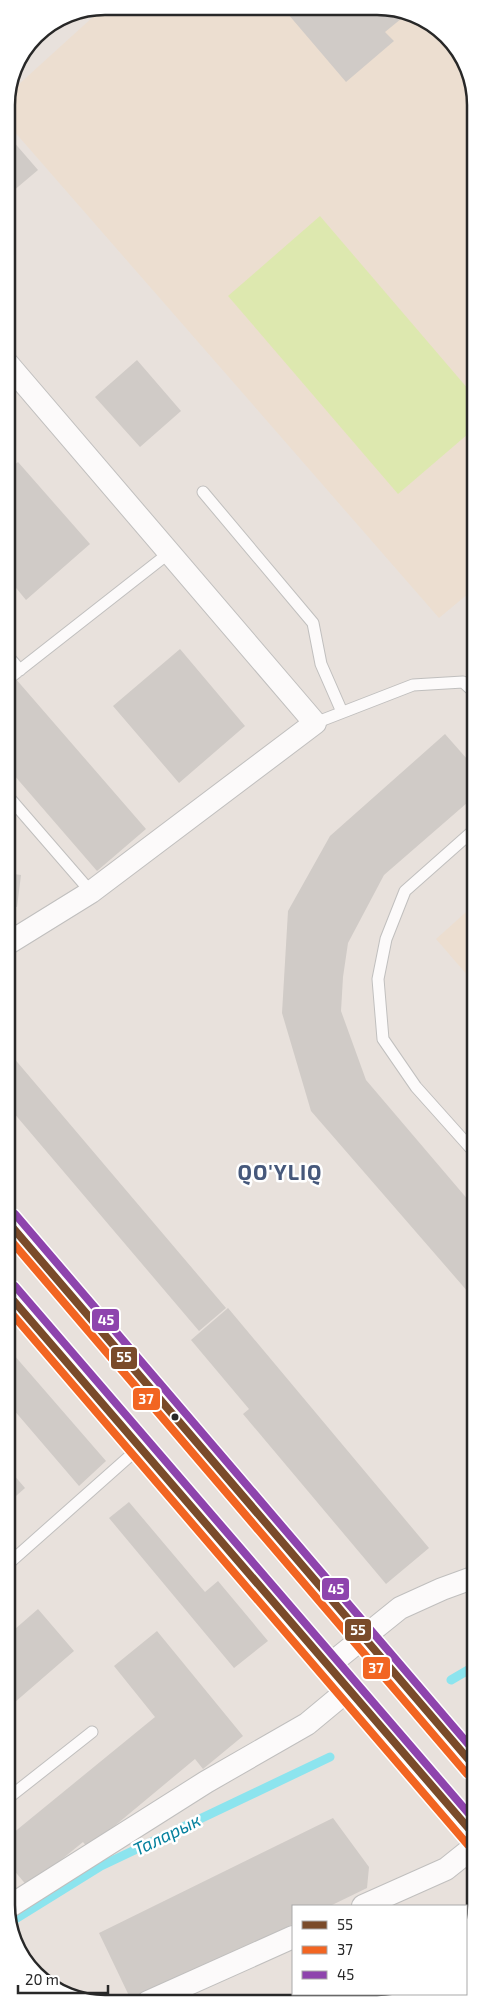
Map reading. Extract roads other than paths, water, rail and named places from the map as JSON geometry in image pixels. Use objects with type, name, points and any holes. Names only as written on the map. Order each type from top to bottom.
[{"type":"main road","points":[[15,1230],[467,1756]]},
{"type":"main road","points":[[15,1302],[467,1828]]},
{"type":"street","points":[[15,374],[315,723],[91,892],[15,939]]},
{"type":"street","points":[[328,1666],[400,1608],[467,1580]]},
{"type":"street","points":[[15,1897],[206,1782],[307,1724],[348,1690]]},
{"type":"street","points":[[365,1905],[446,1869],[467,1852]]},
{"type":"street","points":[[164,1995],[292,1937]]},
{"type":"lane","points":[[203,492],[313,623],[321,664],[342,712]]},
{"type":"lane","points":[[15,674],[170,553]]},
{"type":"lane","points":[[15,664],[20,670]]},
{"type":"lane","points":[[315,723],[413,684],[463,682],[467,686]]},
{"type":"lane","points":[[15,804],[91,892]]},
{"type":"lane","points":[[467,836],[404,891],[386,939],[378,980],[384,1039],[416,1087],[467,1144]]},
{"type":"lane","points":[[15,1558],[140,1447]]},
{"type":"lane","points":[[15,1793],[92,1732]]},
{"type":"waterway","name":"Таларык","points":[[451,1680],[467,1671]]},
{"type":"waterway","name":"Таларык","points":[[16,1918],[101,1866],[330,1757]]},
{"type":"district","name":"QO'YLIQ","points":[[280,1173]]}]
